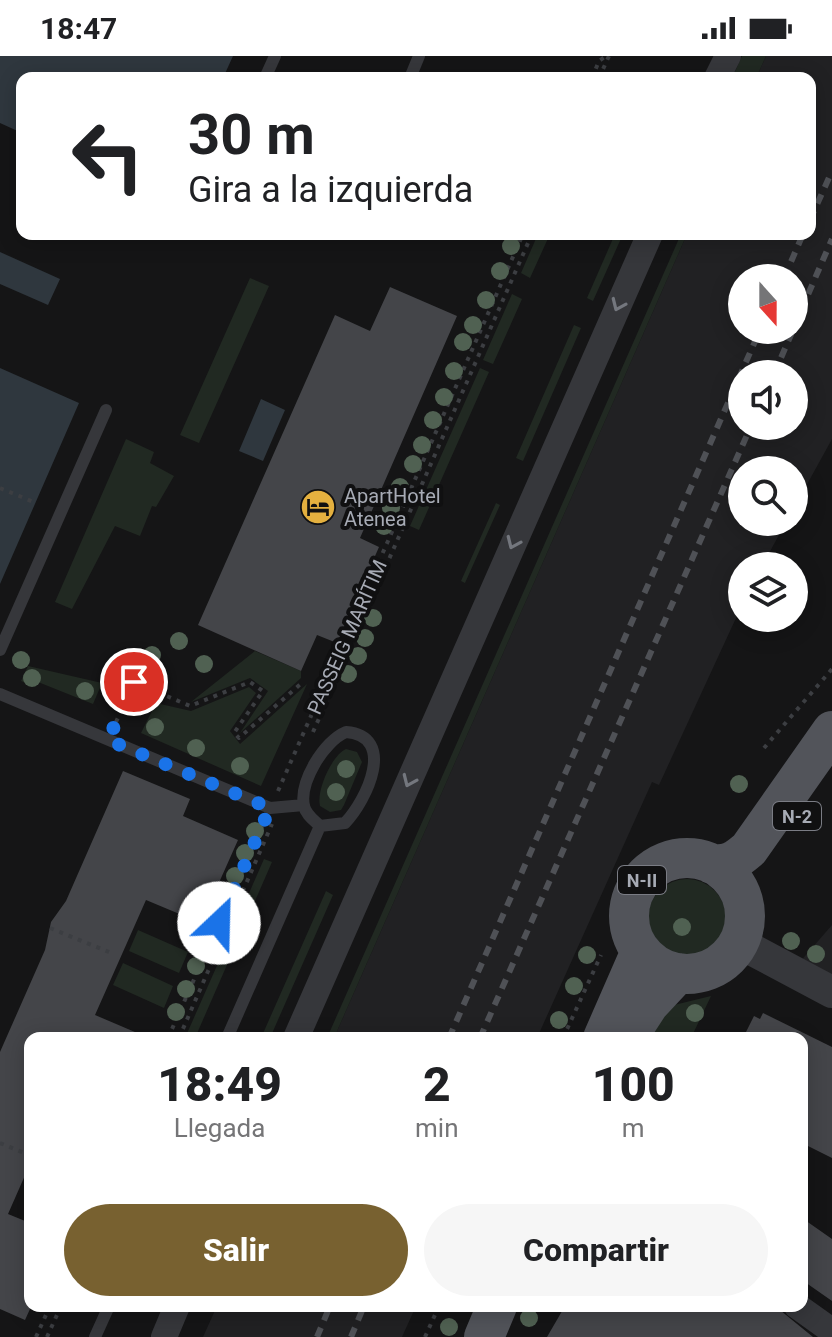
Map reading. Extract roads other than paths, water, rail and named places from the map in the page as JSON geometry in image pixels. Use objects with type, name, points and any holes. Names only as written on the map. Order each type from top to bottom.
[{"type":"main road","name":"N-2","points":[[712,864],[724,865],[735,861],[749,849],[832,731]]},
{"type":"main road","name":"N-2","points":[[743,922],[764,867],[832,766]]},
{"type":"main road","name":"N-II","points":[[641,951],[630,923],[634,893],[642,880],[653,870],[682,858],[712,864]]},
{"type":"main road","points":[[606,1032],[641,951],[664,969],[678,973],[708,970],[722,962],[743,922],[733,881],[712,864]]},
{"type":"main road","points":[[631,1032],[649,1004],[678,973]]},
{"type":"main road","points":[[459,1337],[470,1312]]},
{"type":"main road","points":[[484,1337],[494,1312]]},
{"type":"street","points":[[299,1032],[647,240]]},
{"type":"street","points":[[743,922],[761,955],[832,992]]},
{"type":"street","points":[[164,1337],[174,1312]]},
{"type":"street","points":[[805,1312],[832,1331]]},
{"type":"lane","points":[[0,650],[106,410]]},
{"type":"lane","points":[[0,694],[272,815],[304,805]]},
{"type":"lane","points":[[346,732],[360,733],[368,739],[376,755],[373,771],[354,814],[345,823],[334,827],[320,826],[308,816],[304,805],[305,790],[332,737],[346,732]]},
{"type":"lane","points":[[230,1032],[320,826]]},
{"type":"lane","points":[[95,1337],[106,1312]]},
{"type":"railway","points":[[816,207],[832,171]]},
{"type":"railway","points":[[808,295],[832,239]]},
{"type":"railway","points":[[790,264],[800,240]]},
{"type":"railway","points":[[452,1032],[754,344]]},
{"type":"railway","points":[[780,360],[787,344]]},
{"type":"railway","points":[[483,1032],[745,440]]},
{"type":"railway","points":[[317,1337],[327,1312]]},
{"type":"railway","points":[[351,1337],[361,1312]]},
{"type":"place","name":"ApartHotel Atenea","points":[[318,507]]}]
